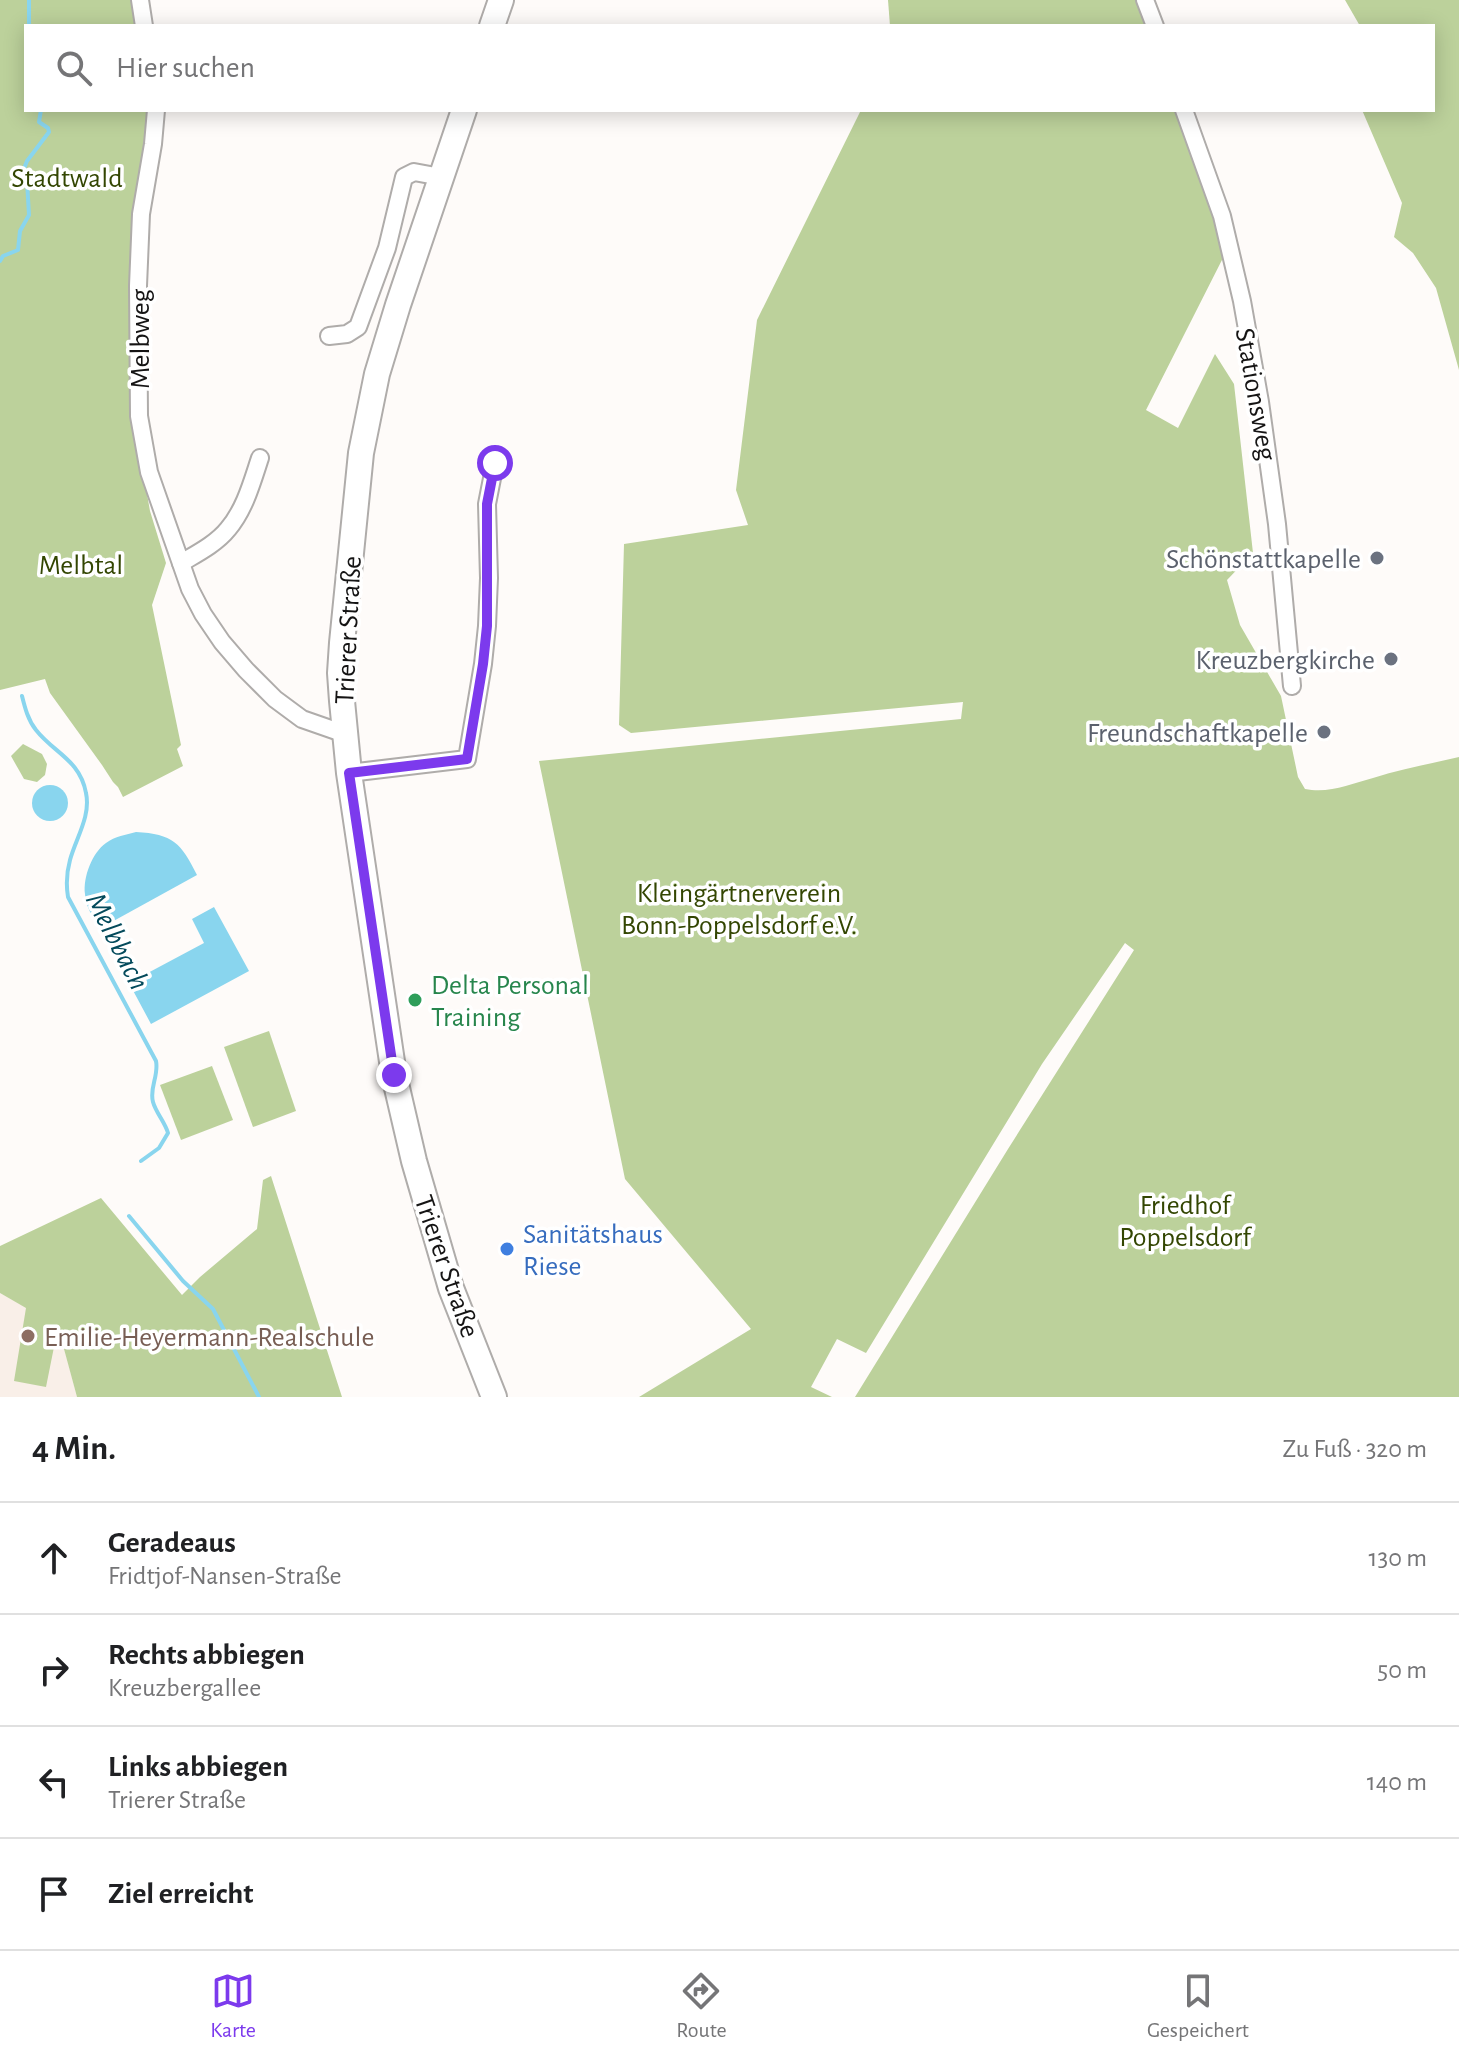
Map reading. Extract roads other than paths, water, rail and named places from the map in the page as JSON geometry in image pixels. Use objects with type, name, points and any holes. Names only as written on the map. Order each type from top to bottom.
[{"type":"street","points":[[140,0],[144,24]]},
{"type":"street","points":[[493,24],[501,0]]},
{"type":"street","points":[[1145,0],[1154,24]]},
{"type":"street","name":"Melbweg","points":[[156,112],[141,214],[138,320],[139,416],[149,472],[190,589],[222,642],[275,699],[302,719],[345,734]]},
{"type":"street","name":"Trierer Straße","points":[[463,112],[377,374],[365,429],[340,673],[349,773],[390,1053],[403,1118],[451,1288],[494,1397]]},
{"type":"street","name":"Stationsweg","points":[[1185,112],[1222,216],[1242,301],[1277,524],[1292,686]]},
{"type":"street","points":[[329,336],[347,334],[358,327],[387,248],[404,177],[414,172],[441,177]]},
{"type":"street","points":[[181,563],[228,530],[246,500],[260,458]]},
{"type":"street","points":[[349,773],[467,759],[487,626],[487,504],[495,463]]},
{"type":"water","points":[[50,785],[63,790],[68,803],[63,816],[50,821],[37,816],[32,803],[37,790]]},
{"type":"water","points":[[136,832],[159,835],[174,842],[186,855],[197,875],[99,929],[85,898],[85,880],[90,866],[106,843]]},
{"type":"water","points":[[214,907],[249,971],[151,1024],[129,983],[204,943],[192,919]]},
{"type":"waterway","name":"Melbbach","points":[[29,0],[29,24]]},
{"type":"waterway","name":"Melbbach","points":[[0,261],[3,256],[18,250],[20,231],[29,215],[27,181],[23,171],[49,132],[39,122],[41,112]]},
{"type":"waterway","name":"Melbbach","points":[[22,696],[33,726],[72,765],[83,782],[86,810],[69,864],[68,897],[156,1061],[152,1097],[168,1133],[159,1148],[141,1161]]},
{"type":"waterway","name":"Melbbach","points":[[129,1216],[183,1281],[213,1309],[259,1397]]},
{"type":"place","name":"Schönstattkapelle","points":[[1377,558]]},
{"type":"place","name":"Kreuzbergkirche","points":[[1391,659]]},
{"type":"place","name":"Freundschaftkapelle","points":[[1324,732]]},
{"type":"place","name":"Delta Personal Training","points":[[415,1000]]},
{"type":"place","name":"Sanitätshaus Riese","points":[[507,1249]]},
{"type":"place","name":"Emilie-Heyermann-Realschule","points":[[28,1336]]},
{"type":"park label","name":"Stadtwald","points":[[67,177]]},
{"type":"park label","name":"Melbtal","points":[[81,564]]},
{"type":"park label","name":"Kleingärtnerverein Bonn-Poppelsdorf e.V.","points":[[739,908]]},
{"type":"park label","name":"Friedhof Poppelsdorf","points":[[1185,1220]]}]
